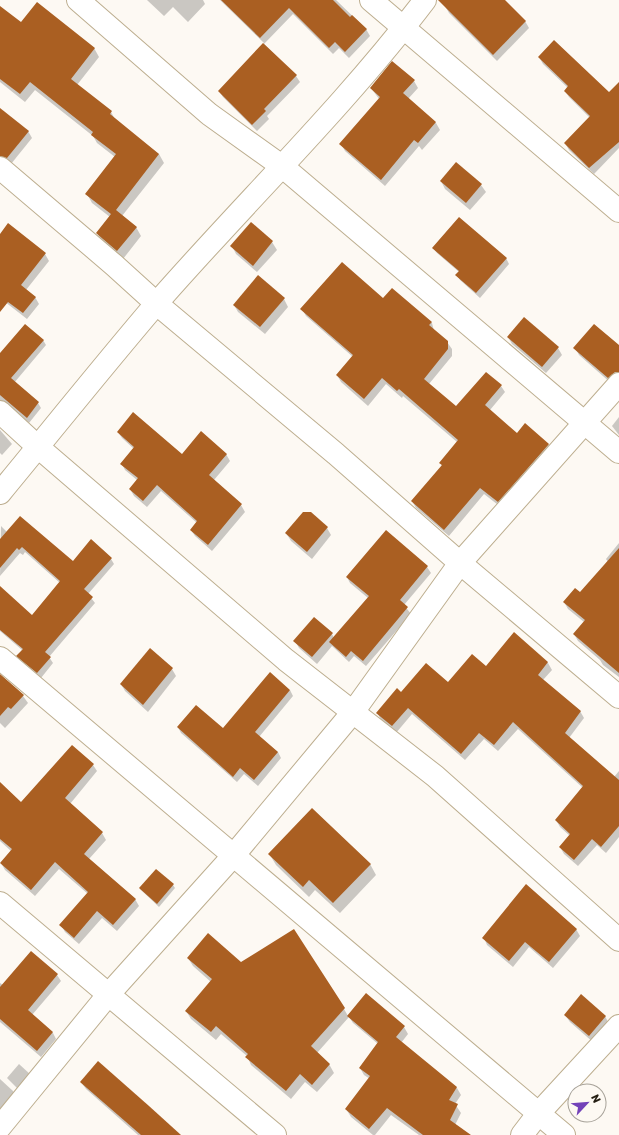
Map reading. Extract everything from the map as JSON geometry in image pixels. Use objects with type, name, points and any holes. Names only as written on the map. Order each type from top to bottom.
[{"type":"street","points":[[78,0],[209,114],[283,167],[619,452]]},
{"type":"street","points":[[371,0],[619,211]]},
{"type":"street","points":[[0,494],[157,304],[283,167],[404,28],[425,0]]},
{"type":"street","points":[[0,168],[114,264],[157,304],[336,454],[460,563],[619,697]]},
{"type":"street","points":[[0,1127],[108,995],[233,856],[353,712],[460,563],[619,384]]},
{"type":"street","points":[[0,412],[38,447],[286,660],[435,776],[619,940]]},
{"type":"street","points":[[0,658],[564,1135]]},
{"type":"street","points":[[0,903],[275,1135]]},
{"type":"street","points":[[522,1135],[538,1114],[619,1026]]},
{"type":"building","points":[[221,0],[333,0],[350,17],[352,15],[367,29],[345,52],[335,42],[329,48],[289,8],[260,38]]},
{"type":"building","points":[[438,0],[505,0],[526,21],[493,55]]},
{"type":"building","points":[[37,2],[95,48],[71,79],[112,111],[110,114],[159,154],[116,210],[137,227],[117,251],[96,233],[111,214],[85,194],[116,154],[91,135],[93,132],[30,82],[20,94],[0,79],[0,6],[21,22]]},
{"type":"building","points":[[554,40],[609,92],[619,82],[619,142],[589,168],[564,143],[590,116],[564,91],[568,86],[538,57]]},
{"type":"building","points":[[263,43],[297,75],[264,109],[266,111],[252,125],[218,91]]},
{"type":"building","points":[[392,61],[415,80],[403,93],[436,122],[418,143],[414,140],[381,180],[339,144],[380,97],[370,88]]},
{"type":"building","points":[[0,108],[29,131],[7,158],[0,156]]},
{"type":"building","points":[[456,162],[482,184],[466,203],[440,181]]},
{"type":"building","points":[[459,217],[507,258],[476,293],[455,275],[459,271],[432,248]]},
{"type":"building","points":[[251,222],[273,241],[253,266],[230,246]]},
{"type":"building","points":[[8,223],[46,253],[21,285],[36,297],[23,313],[8,302],[0,312],[0,234]]},
{"type":"building","points":[[342,262],[383,298],[392,288],[432,322],[429,325],[448,341],[448,349],[424,379],[456,406],[486,372],[502,385],[485,405],[517,433],[525,423],[549,444],[498,502],[480,488],[444,530],[411,501],[442,465],[439,463],[458,440],[399,389],[397,391],[382,378],[364,399],[336,375],[353,355],[300,309]]},
{"type":"building","points":[[258,275],[285,298],[260,327],[233,305]]},
{"type":"building","points":[[524,317],[559,347],[542,367],[507,337]]},
{"type":"building","points":[[25,324],[44,340],[11,378],[39,402],[27,418],[0,395],[0,353]]},
{"type":"building","points":[[594,324],[619,345],[619,372],[615,372],[608,378],[573,348]]},
{"type":"building","points":[[133,412],[182,454],[201,431],[227,454],[209,475],[242,504],[208,545],[190,530],[197,521],[157,485],[143,501],[129,489],[138,478],[120,464],[134,447],[117,432]]},
{"type":"building","points":[[303,512],[311,512],[328,527],[307,552],[285,533]]},
{"type":"building","points":[[20,516],[73,561],[91,539],[112,558],[84,589],[93,597],[45,652],[51,657],[37,673],[16,656],[23,649],[0,630],[0,586],[32,615],[60,581],[22,547],[19,550],[17,548],[0,568],[0,539]]},
{"type":"building","points":[[386,530],[428,566],[400,600],[408,607],[363,661],[351,651],[346,657],[329,642],[369,596],[346,577]]},
{"type":"building","points":[[619,548],[619,673],[573,634],[585,620],[563,602],[575,588],[580,592]]},
{"type":"building","points":[[314,617],[333,633],[312,657],[293,641]]},
{"type":"building","points":[[514,632],[548,662],[538,675],[581,711],[565,733],[619,780],[619,826],[601,847],[592,839],[574,860],[559,847],[570,834],[555,820],[583,786],[513,722],[494,745],[479,733],[461,754],[408,708],[392,726],[376,713],[397,688],[401,692],[426,663],[448,682],[472,654],[486,666]]},
{"type":"building","points":[[150,648],[173,668],[143,705],[120,684]]},
{"type":"building","points":[[270,672],[290,690],[255,732],[278,752],[254,780],[240,768],[233,777],[177,727],[196,705],[223,728]]},
{"type":"building","points":[[0,674],[24,695],[11,709],[8,707],[0,716]]},
{"type":"building","points":[[72,745],[94,764],[65,798],[103,832],[84,854],[136,899],[113,925],[97,911],[74,938],[59,925],[88,892],[55,862],[31,890],[0,863],[12,849],[0,839],[0,782],[21,802]]},
{"type":"building","points":[[312,808],[371,864],[333,903],[309,880],[303,887],[268,854]]},
{"type":"building","points":[[156,869],[174,884],[157,904],[139,888]]},
{"type":"building","points":[[526,884],[577,929],[549,962],[525,942],[509,961],[482,938]]},
{"type":"building","points":[[294,929],[345,1008],[311,1046],[330,1064],[312,1085],[300,1074],[286,1091],[245,1057],[248,1054],[216,1026],[211,1032],[185,1011],[212,979],[187,958],[208,933],[241,962]]},
{"type":"building","points":[[31,951],[58,974],[28,1010],[53,1032],[37,1051],[0,1019],[0,987]]},
{"type":"building","points":[[366,993],[405,1026],[396,1037],[457,1087],[449,1100],[458,1104],[450,1120],[471,1135],[423,1135],[387,1108],[369,1129],[345,1109],[370,1076],[359,1068],[378,1042],[347,1016]]},
{"type":"building","points":[[581,994],[606,1016],[589,1036],[564,1015]]},
{"type":"building","points":[[98,1061],[181,1135],[141,1135],[80,1082]]}]
